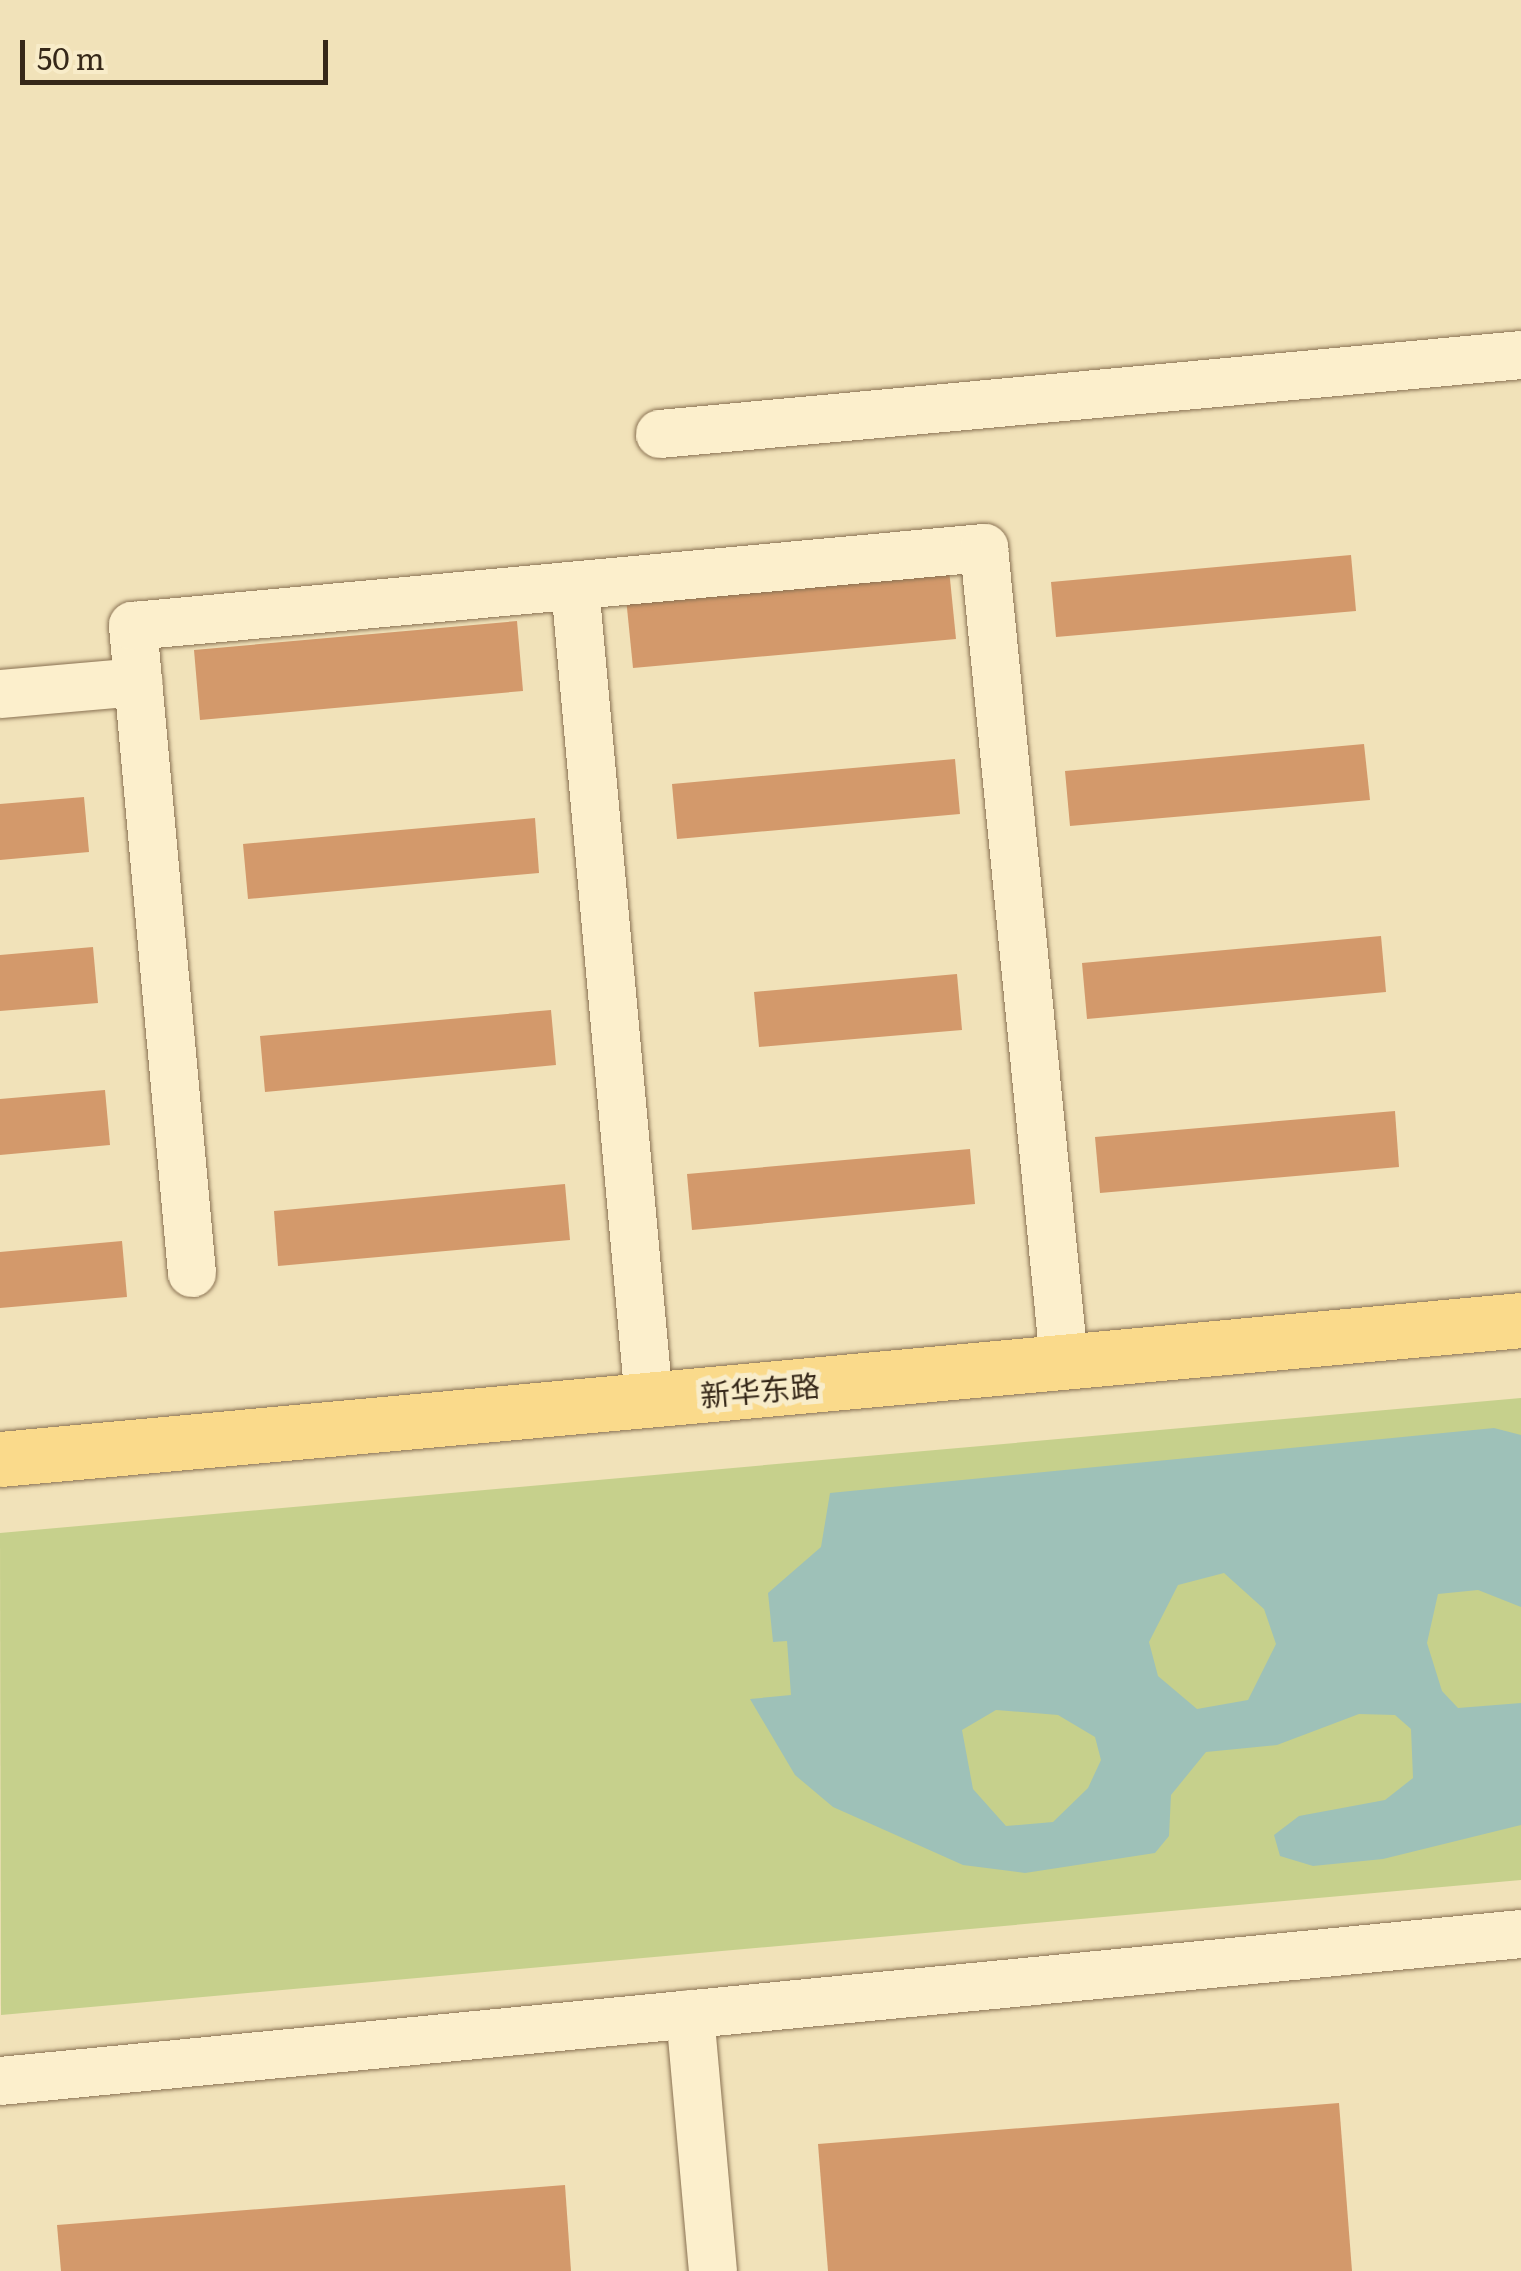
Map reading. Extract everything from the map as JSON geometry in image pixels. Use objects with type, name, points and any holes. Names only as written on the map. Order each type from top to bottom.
[{"type":"main road","name":"新华东路","points":[[0,1458],[1521,1320]]},
{"type":"street","points":[[660,434],[1521,355]]},
{"type":"street","points":[[192,1274],[133,626],[984,548],[1064,1362]]},
{"type":"street","points":[[575,586],[649,1400]]},
{"type":"street","points":[[0,694],[138,682]]},
{"type":"street","points":[[0,2081],[1521,1934]]},
{"type":"street","points":[[690,2014],[713,2271]]},
{"type":"green space","points":[[1521,1398],[1521,1880],[1,2015],[0,1533]]},
{"type":"water","points":[[1494,1428],[1521,1435],[1521,1607],[1478,1590],[1438,1594],[1427,1643],[1442,1691],[1458,1708],[1521,1703],[1521,1825],[1383,1859],[1313,1866],[1280,1856],[1274,1835],[1299,1816],[1385,1800],[1413,1778],[1411,1729],[1395,1715],[1359,1714],[1277,1745],[1206,1752],[1171,1795],[1169,1836],[1155,1853],[1025,1873],[963,1865],[833,1807],[795,1775],[750,1699],[791,1695],[787,1641],[773,1642],[768,1593],[821,1547],[830,1493]],"holes":[[[1224,1573],[1264,1609],[1276,1644],[1248,1700],[1197,1709],[1158,1676],[1149,1642],[1178,1585]],[[996,1710],[1058,1715],[1095,1737],[1101,1760],[1088,1788],[1053,1822],[1006,1826],[973,1789],[962,1730]]]},
{"type":"building","points":[[1351,555],[1356,611],[1056,637],[1051,582]]},
{"type":"building","points":[[949,569],[956,639],[633,668],[626,598]]},
{"type":"building","points":[[517,621],[523,691],[200,720],[194,650]]},
{"type":"building","points":[[1364,744],[1370,800],[1070,826],[1065,771]]},
{"type":"building","points":[[955,759],[960,814],[677,839],[672,784]]},
{"type":"building","points":[[84,797],[89,852],[0,860],[0,804]]},
{"type":"building","points":[[535,818],[539,873],[248,899],[243,844]]},
{"type":"building","points":[[1381,936],[1386,992],[1087,1019],[1082,963]]},
{"type":"building","points":[[93,947],[98,1003],[0,1011],[0,955]]},
{"type":"building","points":[[957,974],[962,1030],[759,1047],[754,992]]},
{"type":"building","points":[[551,1010],[556,1065],[265,1092],[260,1036]]},
{"type":"building","points":[[105,1090],[110,1145],[0,1155],[0,1099]]},
{"type":"building","points":[[1395,1111],[1399,1167],[1100,1193],[1095,1137]]},
{"type":"building","points":[[970,1149],[975,1204],[692,1230],[687,1174]]},
{"type":"building","points":[[565,1184],[570,1240],[278,1266],[274,1211]]},
{"type":"building","points":[[122,1241],[127,1297],[0,1308],[0,1252]]},
{"type":"building","points":[[1339,2103],[1352,2271],[828,2271],[818,2144]]},
{"type":"building","points":[[565,2185],[571,2271],[61,2271],[57,2225]]}]
